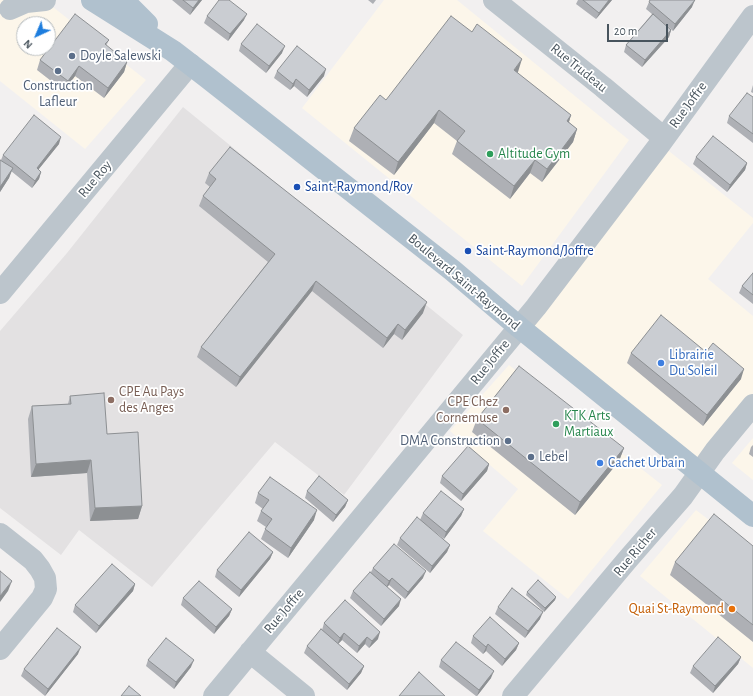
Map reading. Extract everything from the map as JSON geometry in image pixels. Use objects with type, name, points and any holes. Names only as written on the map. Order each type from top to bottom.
[{"type":"main road","name":"Boulevard Saint-Raymond","points":[[92,0],[173,51],[190,64],[452,270],[518,327],[753,516]]},
{"type":"main road","name":"Boulevard Saint-Raymond","points":[[123,0],[173,51]]},
{"type":"street","name":"Rue Trudeau","points":[[494,0],[597,82],[664,138]]},
{"type":"street","name":"Rue Joffre","points":[[214,696],[536,307],[664,138],[753,16]]},
{"type":"street","name":"Rue Roy","points":[[0,293],[190,64]]},
{"type":"street","name":"Rue Richer","points":[[513,696],[683,496],[715,451],[753,406]]},
{"type":"street","points":[[0,534],[33,560],[45,578],[46,589],[42,598],[0,649]]},
{"type":"street","points":[[250,652],[304,696]]},
{"type":"shaded area","points":[[0,0],[44,0],[146,80],[85,149],[0,81]]},
{"type":"shaded area","points":[[384,0],[457,0],[629,140],[522,286],[302,108]]},
{"type":"shaded area","points":[[183,107],[463,335],[344,495],[275,442],[152,587],[79,530],[61,555],[0,508],[0,331],[67,253]]},
{"type":"shaded area","points":[[660,144],[753,218],[753,223],[708,279],[753,316],[753,405],[699,473],[519,327]]},
{"type":"shaded area","points":[[509,365],[662,485],[568,599],[483,531],[518,489],[450,431]]},
{"type":"shaded area","points":[[753,438],[753,480],[732,463]]},
{"type":"shaded area","points":[[696,510],[753,554],[753,668],[640,576]]},
{"type":"building","points":[[183,0],[199,0],[193,8]]},
{"type":"building","points":[[219,0],[229,0],[247,14],[230,34],[207,16]]},
{"type":"building","points":[[583,0],[609,0],[599,13]]},
{"type":"building","points":[[650,0],[695,0],[675,24],[649,2]]},
{"type":"building","points":[[75,14],[109,40],[105,44],[127,62],[108,88],[79,66],[68,81],[40,60],[43,56],[56,56],[56,39]]},
{"type":"building","points":[[653,14],[671,30],[645,60],[626,45]]},
{"type":"building","points":[[451,16],[472,32],[477,24],[522,59],[514,70],[571,115],[567,121],[577,129],[547,169],[535,160],[514,186],[457,141],[465,131],[439,110],[398,162],[354,128],[380,95],[386,100]]},
{"type":"building","points":[[257,24],[285,46],[269,66],[241,44]]},
{"type":"building","points":[[297,46],[326,69],[309,90],[296,79],[293,84],[277,71]]},
{"type":"building","points":[[747,93],[753,97],[753,134],[729,116]]},
{"type":"building","points":[[34,115],[61,137],[37,168],[41,172],[35,181],[3,155]]},
{"type":"building","points":[[713,136],[747,163],[730,185],[696,157]]},
{"type":"building","points":[[230,147],[427,302],[405,330],[398,324],[387,338],[316,281],[240,377],[201,347],[275,254],[203,196],[216,179],[209,173]]},
{"type":"building","points":[[0,160],[13,168],[0,187]]},
{"type":"building","points":[[753,273],[753,295],[742,286]]},
{"type":"building","points":[[661,315],[706,352],[713,343],[744,369],[707,415],[631,353]]},
{"type":"building","points":[[519,366],[624,448],[580,502],[477,419]]},
{"type":"building","points":[[104,393],[107,434],[138,432],[142,506],[95,508],[91,460],[36,464],[32,406],[71,404],[70,396]]},
{"type":"building","points":[[468,446],[489,464],[463,494],[442,476]]},
{"type":"building","points":[[319,476],[348,500],[336,515],[307,491]]},
{"type":"building","points":[[270,477],[317,510],[291,548],[265,529],[272,519],[261,511],[269,500],[258,493]]},
{"type":"building","points":[[441,491],[464,509],[446,532],[423,513]]},
{"type":"building","name":"Quai St-Raymond","points":[[714,514],[753,546],[753,625],[675,562]]},
{"type":"building","points":[[417,517],[450,545],[432,566],[400,538]]},
{"type":"building","points":[[249,532],[273,552],[241,590],[217,570]]},
{"type":"building","points":[[394,544],[426,571],[408,592],[392,578],[389,581],[373,568]]},
{"type":"building","points":[[112,564],[135,584],[99,626],[75,605]]},
{"type":"building","points":[[0,571],[12,581],[0,596]]},
{"type":"building","points":[[370,572],[401,599],[384,619],[353,591]]},
{"type":"building","points":[[538,580],[556,597],[545,608],[527,592]]},
{"type":"building","points":[[199,581],[232,609],[216,627],[183,598]]},
{"type":"building","points":[[512,588],[543,612],[528,631],[498,607]]},
{"type":"building","points":[[345,600],[380,632],[372,641],[367,637],[359,646],[344,633],[340,638],[324,623]]},
{"type":"building","points":[[490,617],[519,643],[505,659],[488,644],[486,647],[473,636]]},
{"type":"building","points":[[57,628],[81,647],[48,689],[24,669]]},
{"type":"building","points":[[321,629],[364,666],[349,684],[307,646]]},
{"type":"building","points":[[718,637],[741,657],[715,686],[693,666]]},
{"type":"building","points":[[166,638],[194,660],[176,682],[148,660]]},
{"type":"building","points":[[456,642],[494,671],[479,690],[441,660]]},
{"type":"building","points":[[419,672],[445,696],[399,696]]},
{"type":"building","points":[[129,686],[141,696],[121,696]]},
{"type":"place","name":"Doyle Salewski","points":[[72,56]]},
{"type":"place","name":"Construction Lafleur","points":[[58,71]]},
{"type":"place","name":"Altitude Gym","points":[[490,154]]},
{"type":"place","name":"Saint-Raymond/Roy","points":[[297,187]]},
{"type":"place","name":"Saint-Raymond/Joffre","points":[[468,251]]},
{"type":"place","name":"Librairie Du Soleil","points":[[661,363]]},
{"type":"place","name":"CPE Au Pays des Anges","points":[[111,400]]},
{"type":"place","name":"CPE Chez Cornemuse","points":[[506,410]]},
{"type":"place","name":"KTK Arts Martiaux","points":[[556,424]]},
{"type":"place","name":"DMA Construction","points":[[508,441]]},
{"type":"place","name":"Lebel","points":[[531,457]]},
{"type":"place","name":"Cachet Urbain","points":[[600,463]]},
{"type":"place","name":"Quai St-Raymond","points":[[732,609]]}]
